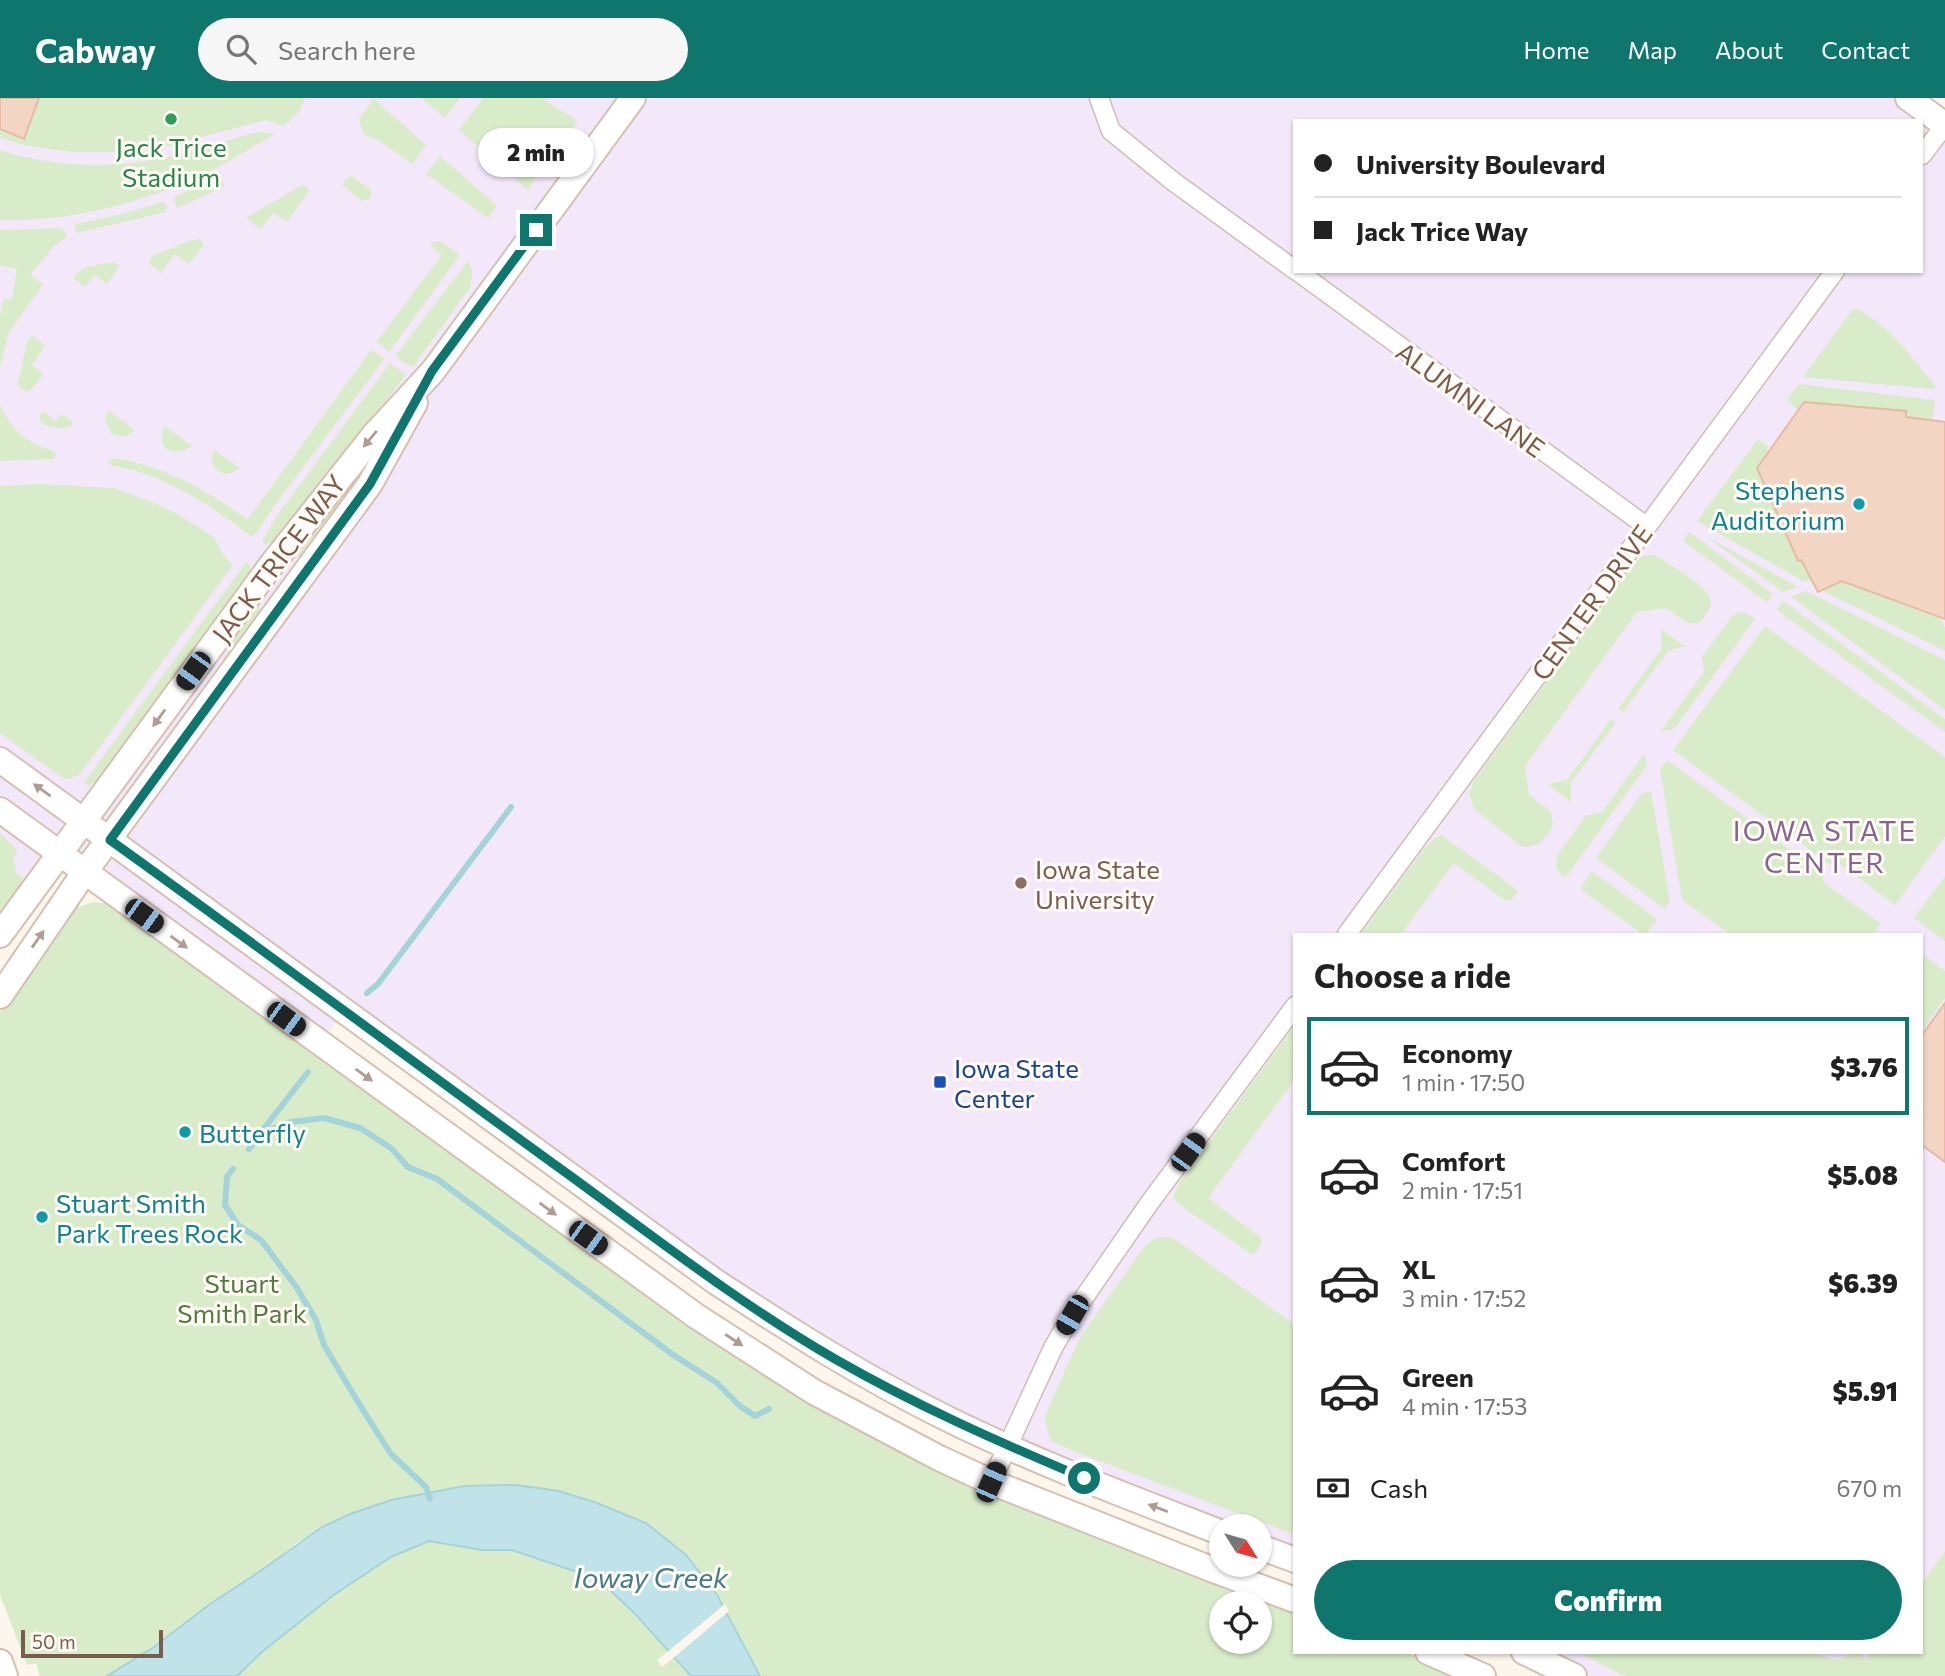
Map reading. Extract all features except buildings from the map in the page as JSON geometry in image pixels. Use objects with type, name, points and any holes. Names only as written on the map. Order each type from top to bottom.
[{"type":"main road","name":"JACK TRICE WAY","points":[[0,935],[271,565],[373,435],[432,371],[633,98]]},
{"type":"main road","points":[[1908,98],[1945,125]]},
{"type":"main road","name":"JACK TRICE WAY","points":[[0,996],[84,873],[370,484],[432,371]]},
{"type":"main road","points":[[0,760],[716,1282],[835,1358],[947,1419],[1109,1489],[1209,1528]]},
{"type":"main road","points":[[0,810],[696,1316],[814,1392],[939,1458],[991,1482],[1293,1599]]},
{"type":"main road","points":[[1272,1551],[1293,1559]]},
{"type":"main road","points":[[1433,1654],[1483,1676]]},
{"type":"main road","points":[[1528,1654],[1574,1676]]},
{"type":"street","name":"ALUMNI LANE","points":[[1099,98],[1111,131],[1174,182],[1293,269]]},
{"type":"street","points":[[1923,154],[1945,125]]},
{"type":"street","name":"ALUMNI LANE","points":[[1299,273],[1646,526]]},
{"type":"street","name":"CENTER DRIVE","points":[[1348,933],[1834,273]]},
{"type":"street","points":[[991,1482],[1053,1348],[1072,1315],[1293,1009]]},
{"type":"shaded area","name":"Iowa State University","points":[[0,98],[1908,98],[1945,125],[1945,1676],[1574,1676],[1528,1654],[1923,1654],[1923,933],[1293,933],[1293,1559],[1272,1551],[1272,1514],[1209,1514],[1209,1528],[835,1358],[344,1012],[315,1049],[59,854],[0,934]]},
{"type":"green space","points":[[0,98],[305,98],[300,111],[284,126],[266,120],[160,148],[73,152],[23,145],[0,137]]},
{"type":"green space","points":[[421,98],[460,98],[445,118]]},
{"type":"green space","points":[[483,98],[541,98],[578,121],[528,190],[459,130]]},
{"type":"green space","points":[[374,99],[426,145],[412,164],[378,140],[363,134],[359,119]]},
{"type":"green space","points":[[263,132],[275,134],[204,174],[148,197],[75,215],[0,220],[0,150],[67,164],[113,164],[158,159]]},
{"type":"green space","points":[[440,156],[497,206],[488,218],[426,174]]},
{"type":"green space","points":[[352,176],[371,190],[369,199],[362,201],[343,186],[345,179]]},
{"type":"green space","points":[[218,178],[223,181],[224,187],[177,208],[174,199],[176,196]]},
{"type":"green space","points":[[302,185],[309,191],[288,220],[273,213],[261,229],[247,219],[247,217]]},
{"type":"green space","points":[[162,202],[167,205],[166,212],[76,233],[76,224]]},
{"type":"green space","points":[[60,228],[67,237],[54,246],[30,275],[43,284],[8,334],[0,369],[0,317],[4,298],[12,299],[17,269],[0,265],[0,230]]},
{"type":"green space","points":[[199,239],[203,246],[189,264],[175,254],[161,273],[150,264],[154,255]]},
{"type":"green space","points":[[440,241],[460,255],[389,352],[377,341],[442,255],[431,247],[433,242]]},
{"type":"green space","points":[[468,261],[472,274],[469,289],[413,367],[400,360],[396,355]]},
{"type":"green space","points":[[113,262],[119,267],[107,284],[95,275],[85,287],[73,278],[86,268]]},
{"type":"green space","points":[[1857,309],[1891,334],[1936,387],[1933,389],[1803,377],[1852,310]]},
{"type":"green space","points":[[32,335],[45,346],[32,365],[43,374],[27,392],[20,388],[18,383],[27,342]]},
{"type":"green space","points":[[371,350],[385,358],[252,537],[185,492],[149,475],[108,463],[109,459],[121,459],[170,474],[210,494],[248,519]]},
{"type":"green space","points":[[390,363],[406,375],[277,540],[266,544],[261,542],[278,514]]},
{"type":"green space","points":[[1799,384],[1934,400],[1932,421],[1903,439],[1906,411],[1805,402],[1798,410],[1788,398]]},
{"type":"green space","points":[[0,404],[9,421],[21,434],[28,440],[54,451],[56,455],[53,459],[0,461]]},
{"type":"green space","points":[[43,411],[55,421],[61,414],[73,422],[70,427],[50,427],[40,421]]},
{"type":"green space","points":[[109,411],[135,430],[123,436],[110,432],[105,418]]},
{"type":"green space","points":[[165,426],[192,446],[179,452],[168,450],[162,441]]},
{"type":"green space","points":[[1758,439],[1768,446],[1757,469],[1798,561],[1818,552],[1810,577],[1812,581],[1803,581],[1697,521]]},
{"type":"green space","points":[[214,450],[240,468],[227,474],[219,472],[211,459]]},
{"type":"green space","points":[[358,469],[363,473],[311,548],[300,558],[295,554]]},
{"type":"green space","points":[[40,484],[114,488],[152,502],[214,537],[224,556],[233,565],[80,774],[70,779],[61,777],[0,733],[0,486]]},
{"type":"green space","points":[[1689,532],[1773,594],[1767,602],[1683,541]]},
{"type":"green space","points":[[1704,535],[1798,587],[1783,592]]},
{"type":"green space","points":[[1654,555],[1687,575],[1709,595],[1711,604],[1697,624],[1686,622],[1666,608],[1637,612],[1525,766],[1529,795],[1550,811],[1553,823],[1551,830],[1540,843],[1521,846],[1474,809],[1469,793],[1475,779],[1633,564],[1642,556]]},
{"type":"green space","points":[[247,561],[251,575],[107,772],[89,786],[84,782]]},
{"type":"green space","points":[[1842,581],[1939,617],[1945,628],[1945,651],[1821,590]]},
{"type":"green space","points":[[1806,591],[1945,660],[1945,710],[1791,597]]},
{"type":"green space","points":[[1783,601],[1945,719],[1945,732],[1777,610]]},
{"type":"green space","points":[[258,607],[264,611],[213,678],[247,617]]},
{"type":"green space","points":[[1739,612],[1755,619],[1674,729],[1660,732],[1704,672],[1702,657],[1731,617]]},
{"type":"green space","points":[[1765,626],[1945,757],[1945,836],[1895,905],[1836,861],[1832,866],[1673,750]]},
{"type":"green space","points":[[1661,629],[1685,646],[1668,651],[1623,712],[1618,709],[1662,648]]},
{"type":"green space","points":[[1611,719],[1616,722],[1571,783],[1571,802],[1547,784],[1567,780]]},
{"type":"green space","points":[[1644,754],[1647,765],[1569,873],[1563,877],[1556,868],[1557,856],[1586,815],[1602,812]]},
{"type":"green space","points":[[1667,760],[1825,875],[1822,881],[1881,924],[1874,933],[1729,933],[1682,900],[1660,770]]},
{"type":"green space","points":[[1651,792],[1670,901],[1665,909],[1596,858],[1642,793]]},
{"type":"green space","points":[[0,833],[18,853],[13,857],[16,874],[23,877],[16,895],[0,919]]},
{"type":"green space","points":[[1441,835],[1518,892],[1511,900],[1506,901],[1454,863],[1402,933],[1362,933],[1424,849]]},
{"type":"green space","points":[[1592,871],[1657,919],[1647,933],[1641,933],[1580,889]]},
{"type":"green space","points":[[1945,876],[1945,941],[1914,918]]},
{"type":"green space","name":"Stuart Smith Park","points":[[93,902],[111,904],[721,1346],[1209,1571],[1209,1577],[1221,1577],[1252,1591],[1209,1591],[1209,1654],[1272,1654],[1272,1600],[1293,1610],[1293,1654],[1409,1654],[1464,1676],[760,1676],[717,1595],[686,1555],[646,1523],[559,1491],[516,1485],[465,1486],[350,1514],[298,1542],[154,1647],[107,1676],[40,1676],[36,1663],[27,1665],[0,1595],[0,1013],[67,916],[77,907]]},
{"type":"green space","points":[[1923,955],[1945,971],[1945,998],[1923,1030]]},
{"type":"green space","points":[[1293,1028],[1293,1082],[1208,1198],[1260,1237],[1262,1243],[1253,1255],[1174,1199],[1179,1183]]},
{"type":"green space","points":[[1159,1237],[1176,1240],[1293,1324],[1293,1534],[1272,1526],[1272,1514],[1240,1514],[1051,1441],[1046,1426],[1046,1414],[1067,1365],[1081,1336],[1144,1247]]},
{"type":"green space","points":[[429,1541],[482,1550],[512,1550],[586,1575],[611,1591],[668,1651],[657,1660],[662,1667],[674,1657],[691,1676],[237,1676],[263,1651],[335,1594],[391,1557]]},
{"type":"green space","points":[[1945,1551],[1945,1676],[1625,1676],[1581,1654],[1819,1654],[1833,1660],[1849,1654],[1859,1654],[1866,1659],[1870,1654],[1923,1654],[1923,1582]]},
{"type":"water","name":"Ioway Creek","points":[[516,1485],[559,1491],[646,1523],[686,1555],[717,1595],[760,1676],[691,1676],[635,1614],[611,1591],[586,1575],[512,1550],[482,1550],[429,1541],[391,1557],[335,1594],[263,1651],[237,1676],[107,1676],[154,1647],[210,1604],[322,1527],[391,1500],[465,1486]]},
{"type":"pier","points":[[725,1604],[729,1611],[671,1660],[666,1653]]},
{"type":"waterway","points":[[367,993],[378,984],[511,807]]},
{"type":"waterway","points":[[262,1131],[308,1072]]},
{"type":"waterway","points":[[249,1149],[261,1133],[291,1122],[324,1118],[360,1128],[391,1148],[408,1167],[437,1179],[672,1354],[717,1383],[740,1406],[755,1416],[769,1409]]},
{"type":"waterway","points":[[233,1169],[227,1177],[225,1205],[238,1225],[261,1240],[297,1288],[316,1320],[324,1345],[361,1407],[391,1454],[426,1487],[430,1499]]},
{"type":"place","name":"Jack Trice Stadium","points":[[171,119]]},
{"type":"place","name":"Stephens Auditorium","points":[[1859,504]]},
{"type":"place","name":"Iowa State University","points":[[1021,883]]},
{"type":"place","name":"Iowa State Center","points":[[940,1082]]},
{"type":"place","name":"Butterfly","points":[[185,1132]]},
{"type":"place","name":"Stuart Smith Park Trees Rock","points":[[42,1217]]},
{"type":"district","name":"IOWA STATE CENTER","points":[[1825,846]]},
{"type":"route","points":[[536,230],[432,371],[370,484],[110,840],[716,1282],[835,1358],[947,1419],[1084,1478]]}]
